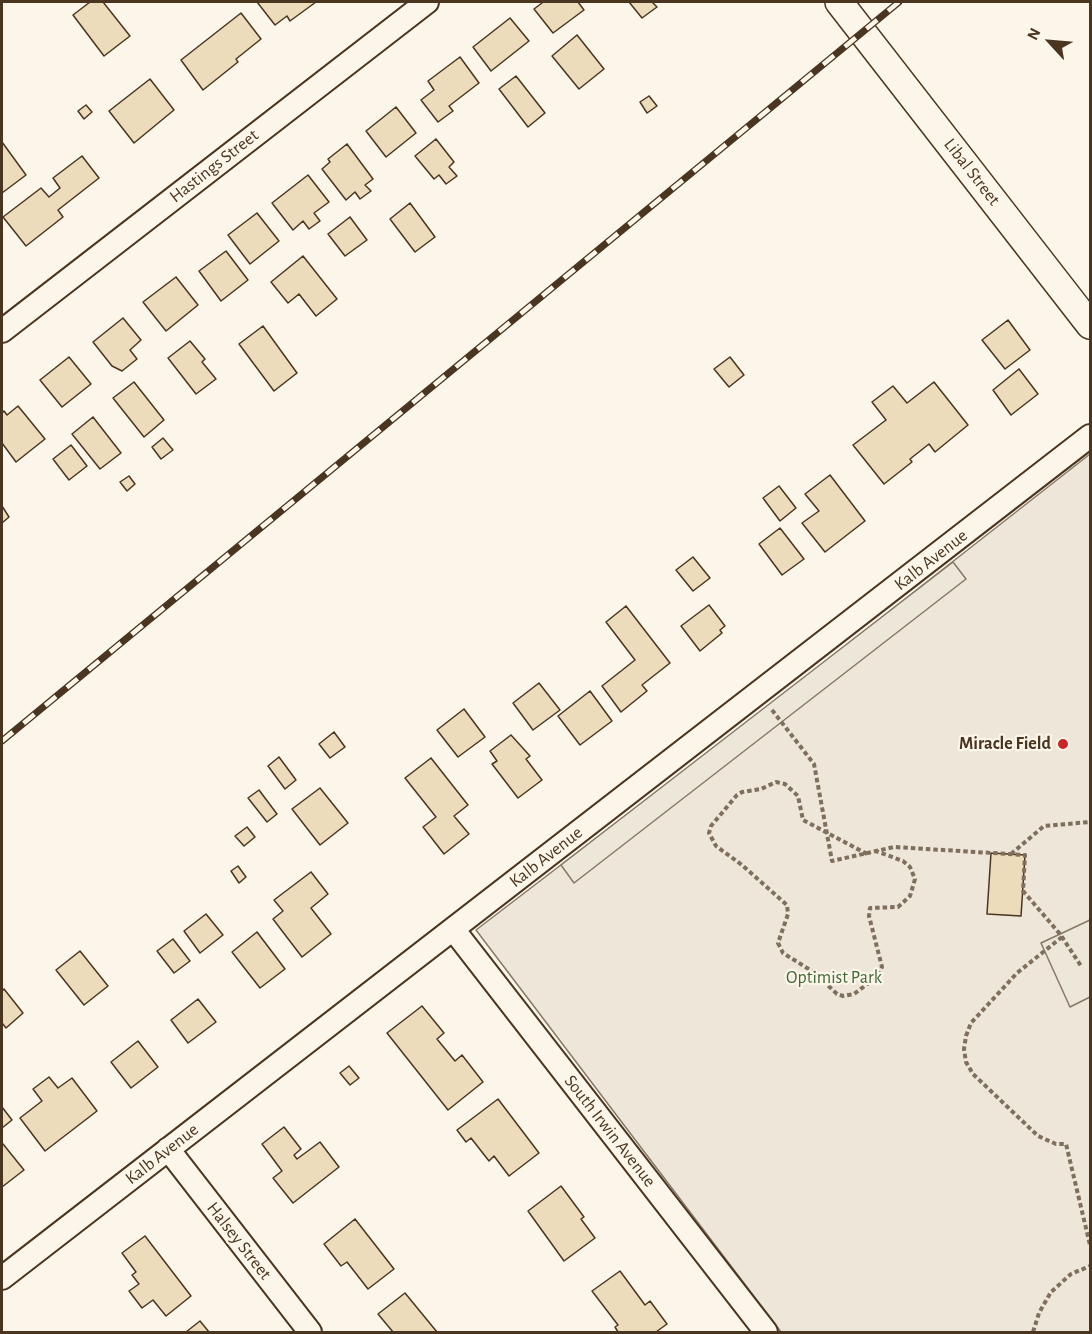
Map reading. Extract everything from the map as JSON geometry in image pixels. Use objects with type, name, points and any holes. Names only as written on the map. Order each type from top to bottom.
[{"type":"street","name":"Hastings Street","points":[[3,328],[427,2]]},
{"type":"street","name":"Libal Street","points":[[846,10],[1090,325]]},
{"type":"street","name":"Kalb Avenue","points":[[2,1278],[1090,436]]},
{"type":"street","name":"South Irwin Avenue","points":[[453,929],[766,1332]]},
{"type":"street","name":"Halsey Street","points":[[168,1149],[310,1332]]},
{"type":"path","points":[[759,693],[814,764],[832,861],[894,847],[1025,855],[1023,891],[1062,937],[1081,966]]},
{"type":"path","points":[[867,854],[803,820],[798,796],[785,784],[776,782],[761,789],[737,795],[711,826],[709,833],[716,846],[787,904],[788,914],[778,944],[783,953],[815,974],[837,994],[843,996],[854,994],[874,979],[882,967],[869,916],[870,908],[898,907],[910,896],[914,886],[915,879],[910,867],[903,861],[876,851]]},
{"type":"path","points":[[1010,854],[1044,826],[1090,822]]},
{"type":"path","points":[[1062,937],[1017,973],[971,1023],[964,1049],[966,1062],[973,1074],[1038,1136],[1056,1144],[1066,1144],[1090,1245]]},
{"type":"path","points":[[1033,1332],[1039,1313],[1052,1292],[1071,1275],[1090,1266]]},
{"type":"green space","name":"Optimist Park","points":[[1090,454],[1090,1332],[781,1332],[476,930],[771,704]]},
{"type":"shaded area","points":[[953,562],[966,579],[574,883],[561,865]]},
{"type":"shaded area","points":[[1090,920],[1090,997],[1070,1007],[1041,943]]},
{"type":"building","points":[[90,2],[103,2],[130,36],[104,56],[73,15]]},
{"type":"building","points":[[257,2],[316,2],[290,21],[287,16],[275,25]]},
{"type":"building","points":[[541,2],[578,2],[584,10],[553,33],[534,9]]},
{"type":"building","points":[[629,2],[652,2],[657,7],[642,18]]},
{"type":"building","points":[[241,13],[261,39],[236,59],[238,62],[203,90],[181,60]]},
{"type":"building","points":[[510,18],[529,41],[491,71],[473,47]]},
{"type":"building","points":[[577,35],[604,69],[579,89],[552,56]]},
{"type":"building","points":[[460,57],[479,83],[449,106],[453,111],[438,122],[421,100],[434,90],[428,81]]},
{"type":"building","points":[[516,76],[545,113],[528,127],[499,89]]},
{"type":"building","points":[[150,79],[174,110],[134,143],[109,111]]},
{"type":"building","points":[[649,96],[657,106],[647,113],[640,102]]},
{"type":"building","points":[[86,105],[92,112],[84,119],[78,111]]},
{"type":"building","points":[[396,107],[416,133],[386,157],[366,131]]},
{"type":"building","points":[[436,139],[454,162],[449,167],[457,176],[446,184],[439,175],[434,179],[415,156]]},
{"type":"building","points":[[2,142],[26,175],[2,193]]},
{"type":"building","points":[[347,144],[373,179],[365,185],[371,191],[360,199],[355,192],[346,200],[322,169],[330,162],[328,159]]},
{"type":"building","points":[[82,156],[99,178],[58,210],[63,217],[26,246],[3,217],[41,188],[49,197],[60,188],[53,178]]},
{"type":"building","points":[[308,175],[329,202],[314,213],[320,221],[309,229],[303,221],[293,230],[272,203]]},
{"type":"building","points":[[410,203],[435,237],[415,252],[390,219]]},
{"type":"building","points":[[257,213],[279,241],[250,264],[228,235]]},
{"type":"building","points":[[350,217],[367,240],[345,256],[328,234]]},
{"type":"building","points":[[226,251],[248,280],[221,301],[199,271]]},
{"type":"building","points":[[303,256],[337,299],[316,316],[299,294],[288,303],[271,282]]},
{"type":"building","points":[[176,277],[198,305],[166,331],[143,302]]},
{"type":"building","points":[[123,318],[141,340],[130,350],[137,359],[122,371],[112,366],[93,342]]},
{"type":"building","points":[[1008,320],[1030,350],[1005,369],[982,340]]},
{"type":"building","points":[[263,326],[297,373],[274,391],[239,344]]},
{"type":"building","points":[[190,341],[205,359],[202,362],[216,379],[196,394],[168,358]]},
{"type":"building","points":[[69,357],[91,384],[62,407],[40,380]]},
{"type":"building","points":[[730,357],[744,375],[729,387],[714,369]]},
{"type":"building","points":[[1019,369],[1038,394],[1011,415],[993,390]]},
{"type":"building","points":[[134,382],[164,420],[144,437],[113,398]]},
{"type":"building","points":[[934,382],[968,425],[935,452],[929,444],[910,459],[912,462],[884,484],[853,445],[886,420],[872,402],[893,386],[907,403]]},
{"type":"building","points":[[18,406],[45,439],[16,462],[2,443],[2,413],[4,411],[7,415]]},
{"type":"building","points":[[93,417],[121,453],[100,469],[72,434]]},
{"type":"building","points":[[163,438],[173,450],[161,459],[152,447]]},
{"type":"building","points":[[71,445],[87,466],[69,480],[53,459]]},
{"type":"building","points":[[830,475],[865,521],[825,552],[802,523],[819,511],[805,494]]},
{"type":"building","points":[[129,476],[135,484],[127,491],[120,482]]},
{"type":"building","points":[[779,486],[796,508],[780,521],[763,498]]},
{"type":"building","points":[[2,506],[9,517],[2,523]]},
{"type":"building","points":[[780,528],[804,559],[782,575],[759,544]]},
{"type":"building","points":[[693,557],[710,578],[693,591],[676,570]]},
{"type":"building","points":[[709,605],[725,626],[720,630],[722,633],[700,651],[681,626]]},
{"type":"building","points":[[626,606],[670,663],[642,685],[647,691],[621,712],[602,686],[635,660],[606,622]]},
{"type":"building","points":[[539,683],[560,710],[533,730],[513,703]]},
{"type":"building","points":[[590,691],[612,721],[580,745],[558,716]]},
{"type":"building","points":[[464,709],[485,737],[458,757],[437,730]]},
{"type":"building","points":[[334,732],[345,747],[330,758],[319,744]]},
{"type":"building","points":[[511,735],[530,756],[526,759],[542,780],[518,798],[492,764],[497,761],[490,751]]},
{"type":"building","points":[[279,757],[296,780],[285,789],[268,766]]},
{"type":"building","points":[[431,758],[468,805],[454,816],[469,834],[444,854],[423,827],[436,817],[405,778]]},
{"type":"building","points":[[320,788],[348,823],[320,845],[292,809]]},
{"type":"building","points":[[259,790],[277,814],[267,822],[248,798]]},
{"type":"building","points":[[247,827],[255,837],[244,846],[235,836]]},
{"type":"building","points":[[991,853],[1025,855],[1021,916],[987,914]]},
{"type":"building","points":[[238,866],[246,877],[239,883],[231,871]]},
{"type":"building","points":[[311,872],[328,894],[311,908],[331,934],[302,957],[273,919],[283,911],[274,900]]},
{"type":"building","points":[[206,914],[223,935],[200,953],[184,931]]},
{"type":"building","points":[[257,932],[285,969],[260,988],[232,952]]},
{"type":"building","points":[[173,939],[190,961],[174,973],[157,951]]},
{"type":"building","points":[[80,951],[108,986],[84,1005],[56,970]]},
{"type":"building","points":[[4,989],[23,1013],[6,1028],[2,1023],[2,991]]},
{"type":"building","points":[[198,999],[216,1022],[188,1043],[171,1020]]},
{"type":"building","points":[[422,1006],[444,1033],[437,1039],[455,1061],[462,1055],[483,1082],[448,1110],[387,1033]]},
{"type":"building","points":[[138,1041],[158,1067],[131,1088],[111,1062]]},
{"type":"building","points":[[349,1066],[359,1078],[350,1085],[340,1073]]},
{"type":"building","points":[[49,1077],[58,1088],[72,1078],[97,1111],[45,1151],[20,1118],[42,1101],[33,1089]]},
{"type":"building","points":[[498,1099],[539,1153],[509,1176],[494,1156],[489,1161],[471,1138],[466,1142],[457,1130]]},
{"type":"building","points":[[2,1107],[12,1120],[2,1128]]},
{"type":"building","points":[[284,1127],[301,1149],[294,1155],[297,1159],[320,1142],[339,1167],[293,1203],[273,1178],[282,1171],[262,1144]]},
{"type":"building","points":[[2,1145],[24,1170],[2,1187]]},
{"type":"building","points":[[561,1186],[584,1217],[581,1219],[595,1238],[564,1261],[528,1211]]},
{"type":"building","points":[[355,1219],[394,1269],[368,1289],[347,1262],[341,1266],[324,1244]]},
{"type":"building","points":[[145,1236],[191,1296],[166,1316],[153,1300],[142,1308],[129,1291],[139,1284],[132,1275],[136,1272],[122,1253]]},
{"type":"building","points":[[620,1271],[645,1305],[650,1301],[667,1324],[656,1332],[618,1332],[615,1327],[618,1325],[592,1291]]},
{"type":"building","points":[[405,1293],[437,1332],[393,1332],[378,1314]]},
{"type":"building","points":[[200,1321],[209,1332],[186,1332]]},
{"type":"railway","points":[[2,741],[899,2]]},
{"type":"place","name":"Miracle Field","points":[[1063,744]]}]
